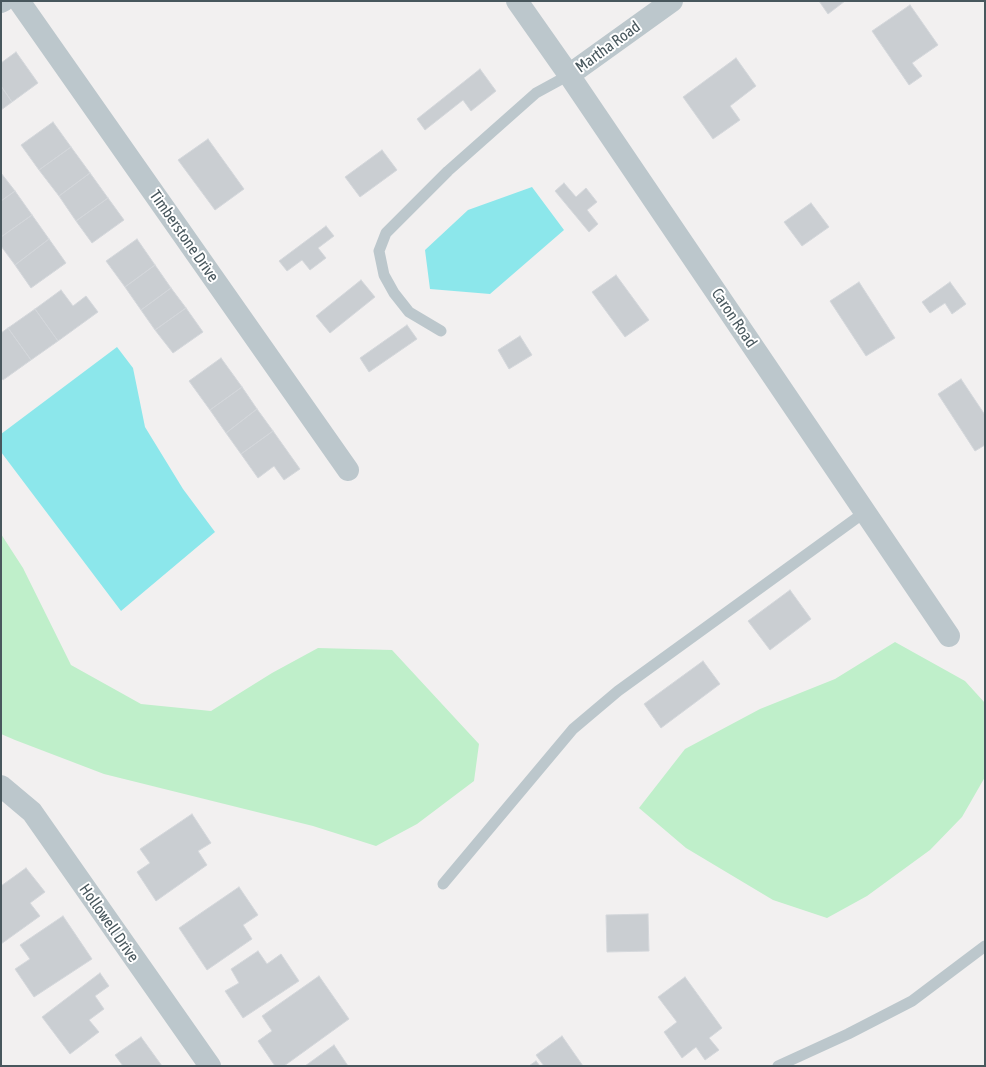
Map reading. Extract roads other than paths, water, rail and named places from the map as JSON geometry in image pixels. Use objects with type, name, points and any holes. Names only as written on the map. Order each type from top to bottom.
[{"type":"street","name":"Timberstone Drive","points":[[19,1],[348,470]]},
{"type":"street","name":"Caron Road","points":[[517,1],[949,636]]},
{"type":"street","name":"Martha Road","points":[[569,75],[672,1]]},
{"type":"street","name":"Hollowell Drive","points":[[1,786],[32,812],[210,1066]]},
{"type":"lane","points":[[441,331],[409,312],[394,294],[384,276],[379,250],[386,233],[448,171],[536,93],[569,75]]},
{"type":"lane","points":[[443,884],[573,729],[618,691],[865,512]]},
{"type":"lane","points":[[778,1066],[848,1034],[912,1001],[985,946]]},
{"type":"water","points":[[532,187],[564,230],[490,294],[430,289],[425,250],[468,210]]},
{"type":"water","points":[[117,347],[133,368],[145,427],[183,489],[215,532],[121,611],[1,452],[1,434]]}]
